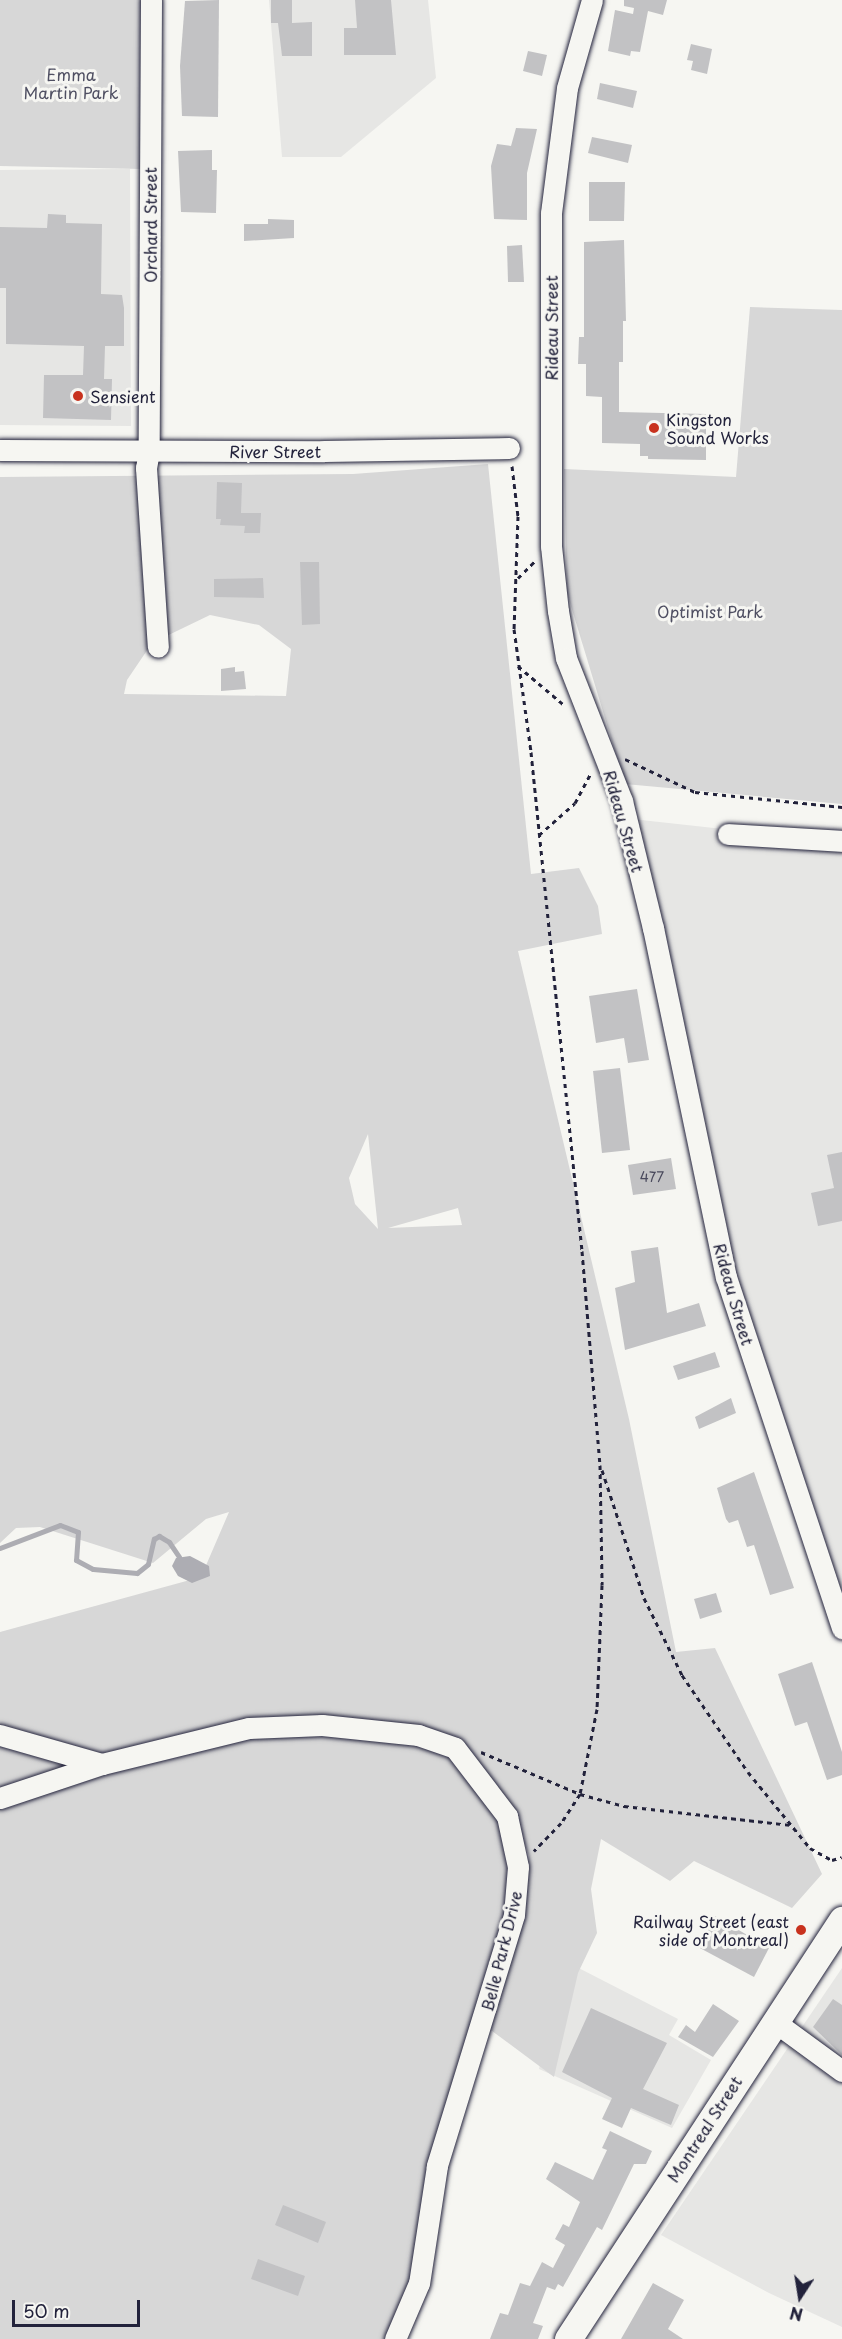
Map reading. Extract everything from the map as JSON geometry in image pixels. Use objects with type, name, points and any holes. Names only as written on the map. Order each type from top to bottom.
[{"type":"main road","name":"Montreal Street","points":[[568,2339],[842,1920]]},
{"type":"street","name":"Orchard Street","points":[[151,0],[149,451],[146,483],[158,647]]},
{"type":"street","name":"Rideau Street","points":[[592,0],[567,88],[551,213],[551,546],[558,611],[567,658],[622,801],[653,928],[726,1277],[842,1628]]},
{"type":"street","name":"River Street","points":[[0,450],[510,455]]},
{"type":"street","points":[[728,834],[842,841]]},
{"type":"street","points":[[0,1798],[102,1764],[249,1728],[286,1726],[418,1735],[455,1748]]},
{"type":"street","points":[[0,1735],[102,1764]]},
{"type":"street","name":"Belle Park Drive","points":[[395,2339],[419,2283],[437,2166],[511,1926],[518,1867],[507,1816],[455,1748]]},
{"type":"street","points":[[775,2022],[842,2071]]},
{"type":"path","points":[[510,455],[518,516],[518,578],[514,629],[539,835],[600,1465],[602,1585],[597,1709],[580,1794],[561,1823],[518,1867]]},
{"type":"path","points":[[518,578],[538,557]]},
{"type":"path","points":[[517,664],[563,704]]},
{"type":"path","points":[[623,758],[695,792],[842,807]]},
{"type":"path","points":[[539,835],[575,803],[592,770]]},
{"type":"path","points":[[600,1465],[644,1598],[682,1675],[748,1772],[810,1848],[832,1860],[842,1857]]},
{"type":"path","points":[[455,1748],[491,1754],[580,1794],[673,1814],[721,1815],[793,1825]]},
{"type":"shaded area","points":[[269,0],[428,0],[436,78],[341,157],[282,157]]},
{"type":"shaded area","points":[[130,169],[131,426],[0,425],[0,170]]},
{"type":"shaded area","points":[[632,819],[842,842],[842,1601],[792,1463],[726,1237]]},
{"type":"shaded area","points":[[190,1556],[209,1566],[210,1576],[192,1583],[178,1576],[172,1566],[176,1558]]},
{"type":"shaded area","points":[[565,1961],[678,2019],[669,2035],[711,2060],[672,2128],[539,2069]]},
{"type":"shaded area","points":[[842,1968],[842,2327],[769,2293],[661,2235]]},
{"type":"green space","name":"Emma Martin Park","points":[[0,0],[142,0],[141,169],[0,166]]},
{"type":"green space","name":"Optimist Park","points":[[750,307],[842,310],[842,804],[625,784],[567,593],[564,469],[736,477]]},
{"type":"green space","points":[[488,464],[531,874],[579,868],[598,906],[602,934],[518,951],[629,1419],[676,1652],[715,1648],[822,1874],[792,1908],[694,1861],[670,1881],[601,1839],[591,1889],[597,1933],[578,1973],[554,2077],[488,2028],[514,1937],[529,1856],[516,1818],[466,1745],[446,1735],[309,1719],[77,1765],[0,1791],[0,1632],[201,1577],[229,1512],[206,1519],[153,1563],[40,1527],[16,1528],[0,1543],[0,477],[353,474]],"holes":[[[210,615],[259,625],[291,649],[286,696],[124,694],[127,680],[152,643]],[[368,1134],[378,1229],[355,1204],[349,1178]],[[458,1208],[462,1225],[388,1228]]]},
{"type":"green space","points":[[317,1733],[413,1741],[464,1762],[503,1823],[513,1879],[411,2277],[387,2339],[0,2339],[0,1804],[217,1741]]},
{"type":"building","points":[[219,0],[218,117],[182,116],[180,66],[185,1]]},
{"type":"building","points":[[271,0],[292,0],[292,23],[312,22],[312,56],[282,56],[278,23],[271,23]]},
{"type":"building","points":[[355,0],[391,0],[396,55],[344,55],[344,28],[357,28]]},
{"type":"building","points":[[624,0],[667,0],[663,15],[648,11],[640,52],[631,51],[630,56],[608,51],[615,10],[633,14],[634,8],[624,6]]},
{"type":"building","points":[[691,44],[712,49],[707,74],[691,70],[693,61],[687,60]]},
{"type":"building","points":[[528,51],[547,55],[542,76],[523,71]]},
{"type":"building","points":[[600,83],[637,91],[633,108],[597,99]]},
{"type":"building","points":[[516,128],[537,129],[527,173],[527,220],[494,219],[491,166],[497,144],[511,146]]},
{"type":"building","points":[[592,137],[632,145],[628,163],[588,153]]},
{"type":"building","points":[[212,150],[212,170],[217,170],[216,213],[181,212],[178,151]]},
{"type":"building","points":[[589,182],[625,182],[624,221],[589,221]]},
{"type":"building","points":[[48,214],[66,215],[66,223],[102,224],[101,294],[122,295],[124,308],[124,346],[105,346],[104,379],[112,379],[111,420],[43,418],[44,375],[83,375],[84,346],[6,344],[6,288],[0,288],[0,227],[47,228]]},
{"type":"building","points":[[268,219],[294,220],[294,238],[244,241],[244,224],[268,224]]},
{"type":"building","points":[[624,240],[626,321],[623,321],[623,362],[619,362],[619,412],[706,414],[706,460],[648,459],[648,456],[640,456],[640,444],[602,443],[602,397],[586,396],[586,364],[578,364],[579,337],[584,337],[584,242]]},
{"type":"building","points":[[522,245],[524,282],[508,282],[507,246]]},
{"type":"building","points":[[217,482],[242,483],[241,513],[261,513],[260,533],[244,533],[245,526],[220,525],[221,519],[216,519]]},
{"type":"building","points":[[300,562],[319,562],[320,624],[302,625]]},
{"type":"building","points":[[263,578],[264,598],[214,597],[214,579]]},
{"type":"building","points":[[235,667],[235,672],[244,671],[246,689],[221,691],[221,669]]},
{"type":"building","points":[[637,989],[649,1060],[628,1063],[624,1038],[596,1043],[589,996]]},
{"type":"building","points":[[620,1068],[630,1150],[602,1153],[593,1071]]},
{"type":"building","points":[[842,1152],[842,1221],[818,1226],[811,1193],[834,1188],[827,1155]]},
{"type":"building","points":[[671,1158],[676,1189],[633,1195],[628,1165]]},
{"type":"building","points":[[658,1247],[667,1313],[699,1303],[706,1326],[625,1350],[615,1288],[635,1282],[631,1251]]},
{"type":"building","points":[[715,1352],[720,1367],[678,1380],[673,1366]]},
{"type":"building","points":[[731,1398],[736,1413],[699,1429],[695,1417]]},
{"type":"building","points":[[754,1472],[794,1588],[770,1595],[754,1545],[747,1547],[738,1520],[729,1523],[726,1519],[717,1488]]},
{"type":"building","points":[[716,1593],[722,1612],[700,1619],[694,1599]]},
{"type":"building","points":[[812,1662],[842,1752],[842,1775],[827,1780],[807,1722],[795,1726],[778,1674]]},
{"type":"building","points":[[715,1916],[769,1948],[754,1977],[698,1947]]},
{"type":"building","points":[[833,1999],[842,2005],[842,2055],[813,2027]]},
{"type":"building","points":[[713,2004],[739,2021],[713,2057],[678,2037],[686,2025],[695,2032]]},
{"type":"building","points":[[591,2008],[667,2043],[643,2089],[679,2105],[671,2125],[631,2108],[622,2128],[602,2119],[612,2098],[562,2072]]},
{"type":"building","points":[[610,2131],[652,2151],[646,2164],[634,2164],[602,2230],[597,2227],[563,2287],[558,2284],[555,2290],[547,2287],[533,2323],[543,2326],[538,2339],[490,2339],[500,2313],[508,2315],[520,2283],[530,2286],[542,2262],[553,2268],[565,2245],[555,2239],[563,2224],[569,2227],[580,2202],[546,2179],[555,2162],[593,2180],[607,2150],[602,2148]]},
{"type":"building","points":[[283,2205],[326,2222],[318,2243],[275,2225]]},
{"type":"building","points":[[258,2259],[305,2276],[298,2296],[251,2279]]},
{"type":"building","points":[[653,2283],[684,2300],[668,2329],[683,2339],[621,2339]]},
{"type":"waterway","points":[[0,1548],[60,1525],[78,1532],[76,1560],[93,1569],[137,1573],[148,1564],[154,1539],[159,1536],[169,1542],[179,1557]]},
{"type":"place","name":"Sensient","points":[[78,396]]},
{"type":"place","name":"Kingston Sound Works","points":[[654,428]]},
{"type":"place","name":"Railway Street (east side of Montreal)","points":[[801,1930]]}]
